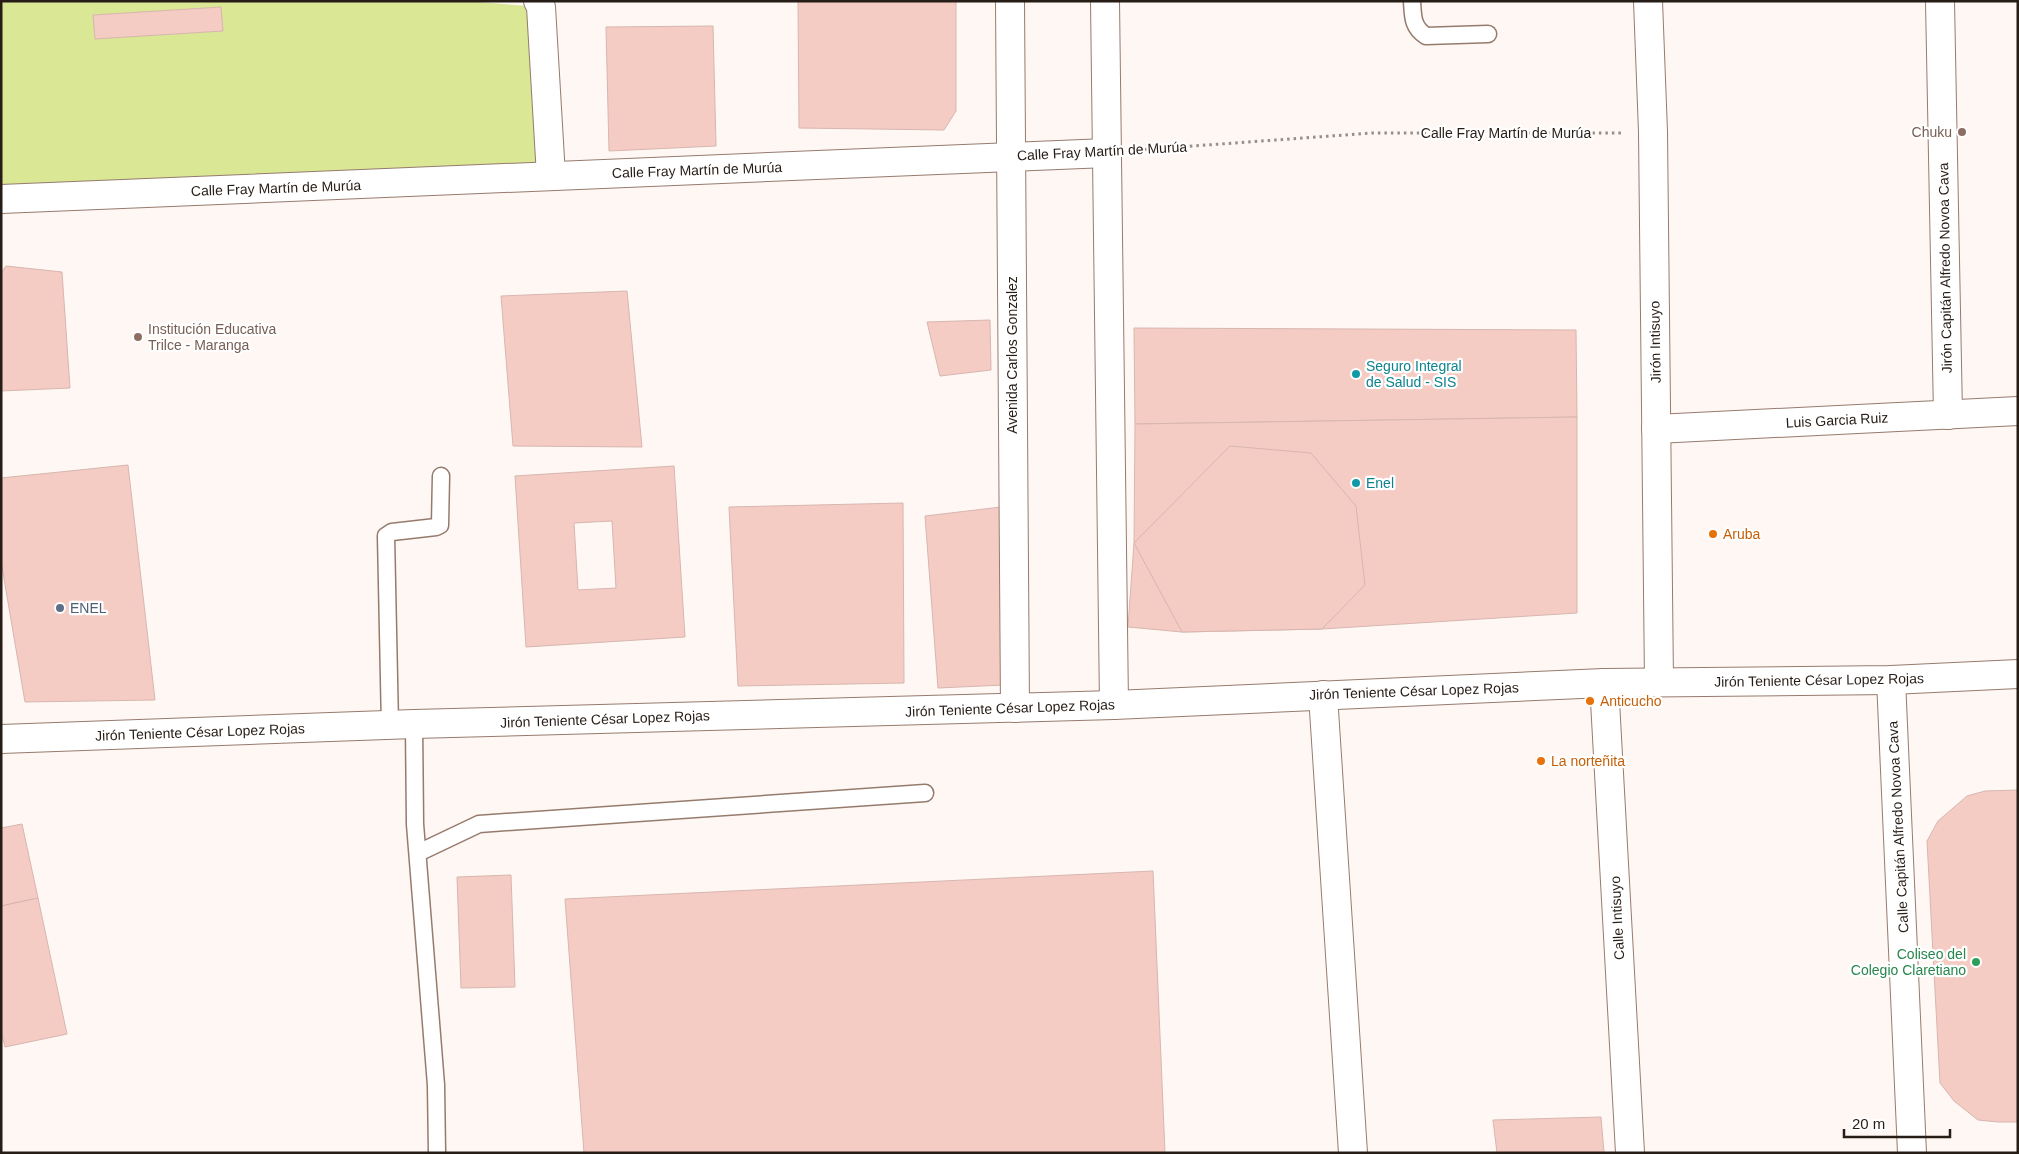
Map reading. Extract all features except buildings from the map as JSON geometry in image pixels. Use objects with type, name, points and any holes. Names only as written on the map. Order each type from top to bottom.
[{"type":"street","points":[[538,1],[541,7],[551,176]]},
{"type":"street","name":"Avenida Carlos Gonzalez","points":[[1010,1],[1015,708]]},
{"type":"street","points":[[1105,1],[1114,704]]},
{"type":"street","name":"Jirón Intisuyo","points":[[1648,1],[1653,132],[1659,682]]},
{"type":"street","name":"Jirón Capitán Alfredo Novoa Cava","points":[[1940,1],[1948,415]]},
{"type":"street","name":"Calle Fray Martín de Murúa","points":[[1,199],[1107,153]]},
{"type":"street","name":"Luis Garcia Ruiz","points":[[1656,429],[2018,411]]},
{"type":"street","name":"Jirón Teniente César Lopez Rojas","points":[[1,739],[402,725],[1015,708],[1604,683],[1892,680],[2018,674]]},
{"type":"street","name":"Calle Capitán Alfredo Novoa Cava","points":[[1892,680],[1912,1153]]},
{"type":"street","name":"Calle Intisuyo","points":[[1604,683],[1630,1153]]},
{"type":"street","points":[[1323,695],[1352,1153]]},
{"type":"lane","points":[[1412,1],[1414,22],[1420,32],[1426,36],[1488,34]]},
{"type":"lane","points":[[437,1153],[436,1084],[416,824],[402,725],[386,536],[392,532],[440,525],[441,476]]},
{"type":"lane","points":[[418,854],[479,824],[925,793]]},
{"type":"path","name":"Calle Fray Martín de Murúa","points":[[1107,153],[1372,133],[1653,132]]},
{"type":"green space","points":[[1,1],[466,1],[528,6],[536,166],[1,188]]},
{"type":"place","name":"Chuku","points":[[1962,132]]},
{"type":"place","name":"Institución Educativa Trilce - Maranga","points":[[138,337]]},
{"type":"place","name":"Seguro Integral de Salud - SIS","points":[[1356,374]]},
{"type":"place","name":"Enel","points":[[1356,483]]},
{"type":"place","name":"Aruba","points":[[1713,534]]},
{"type":"place","name":"ENEL","points":[[60,608]]},
{"type":"place","name":"Anticucho","points":[[1590,701]]},
{"type":"place","name":"La norteñita","points":[[1541,761]]},
{"type":"place","name":"Coliseo del Colegio Claretiano","points":[[1976,962]]}]
